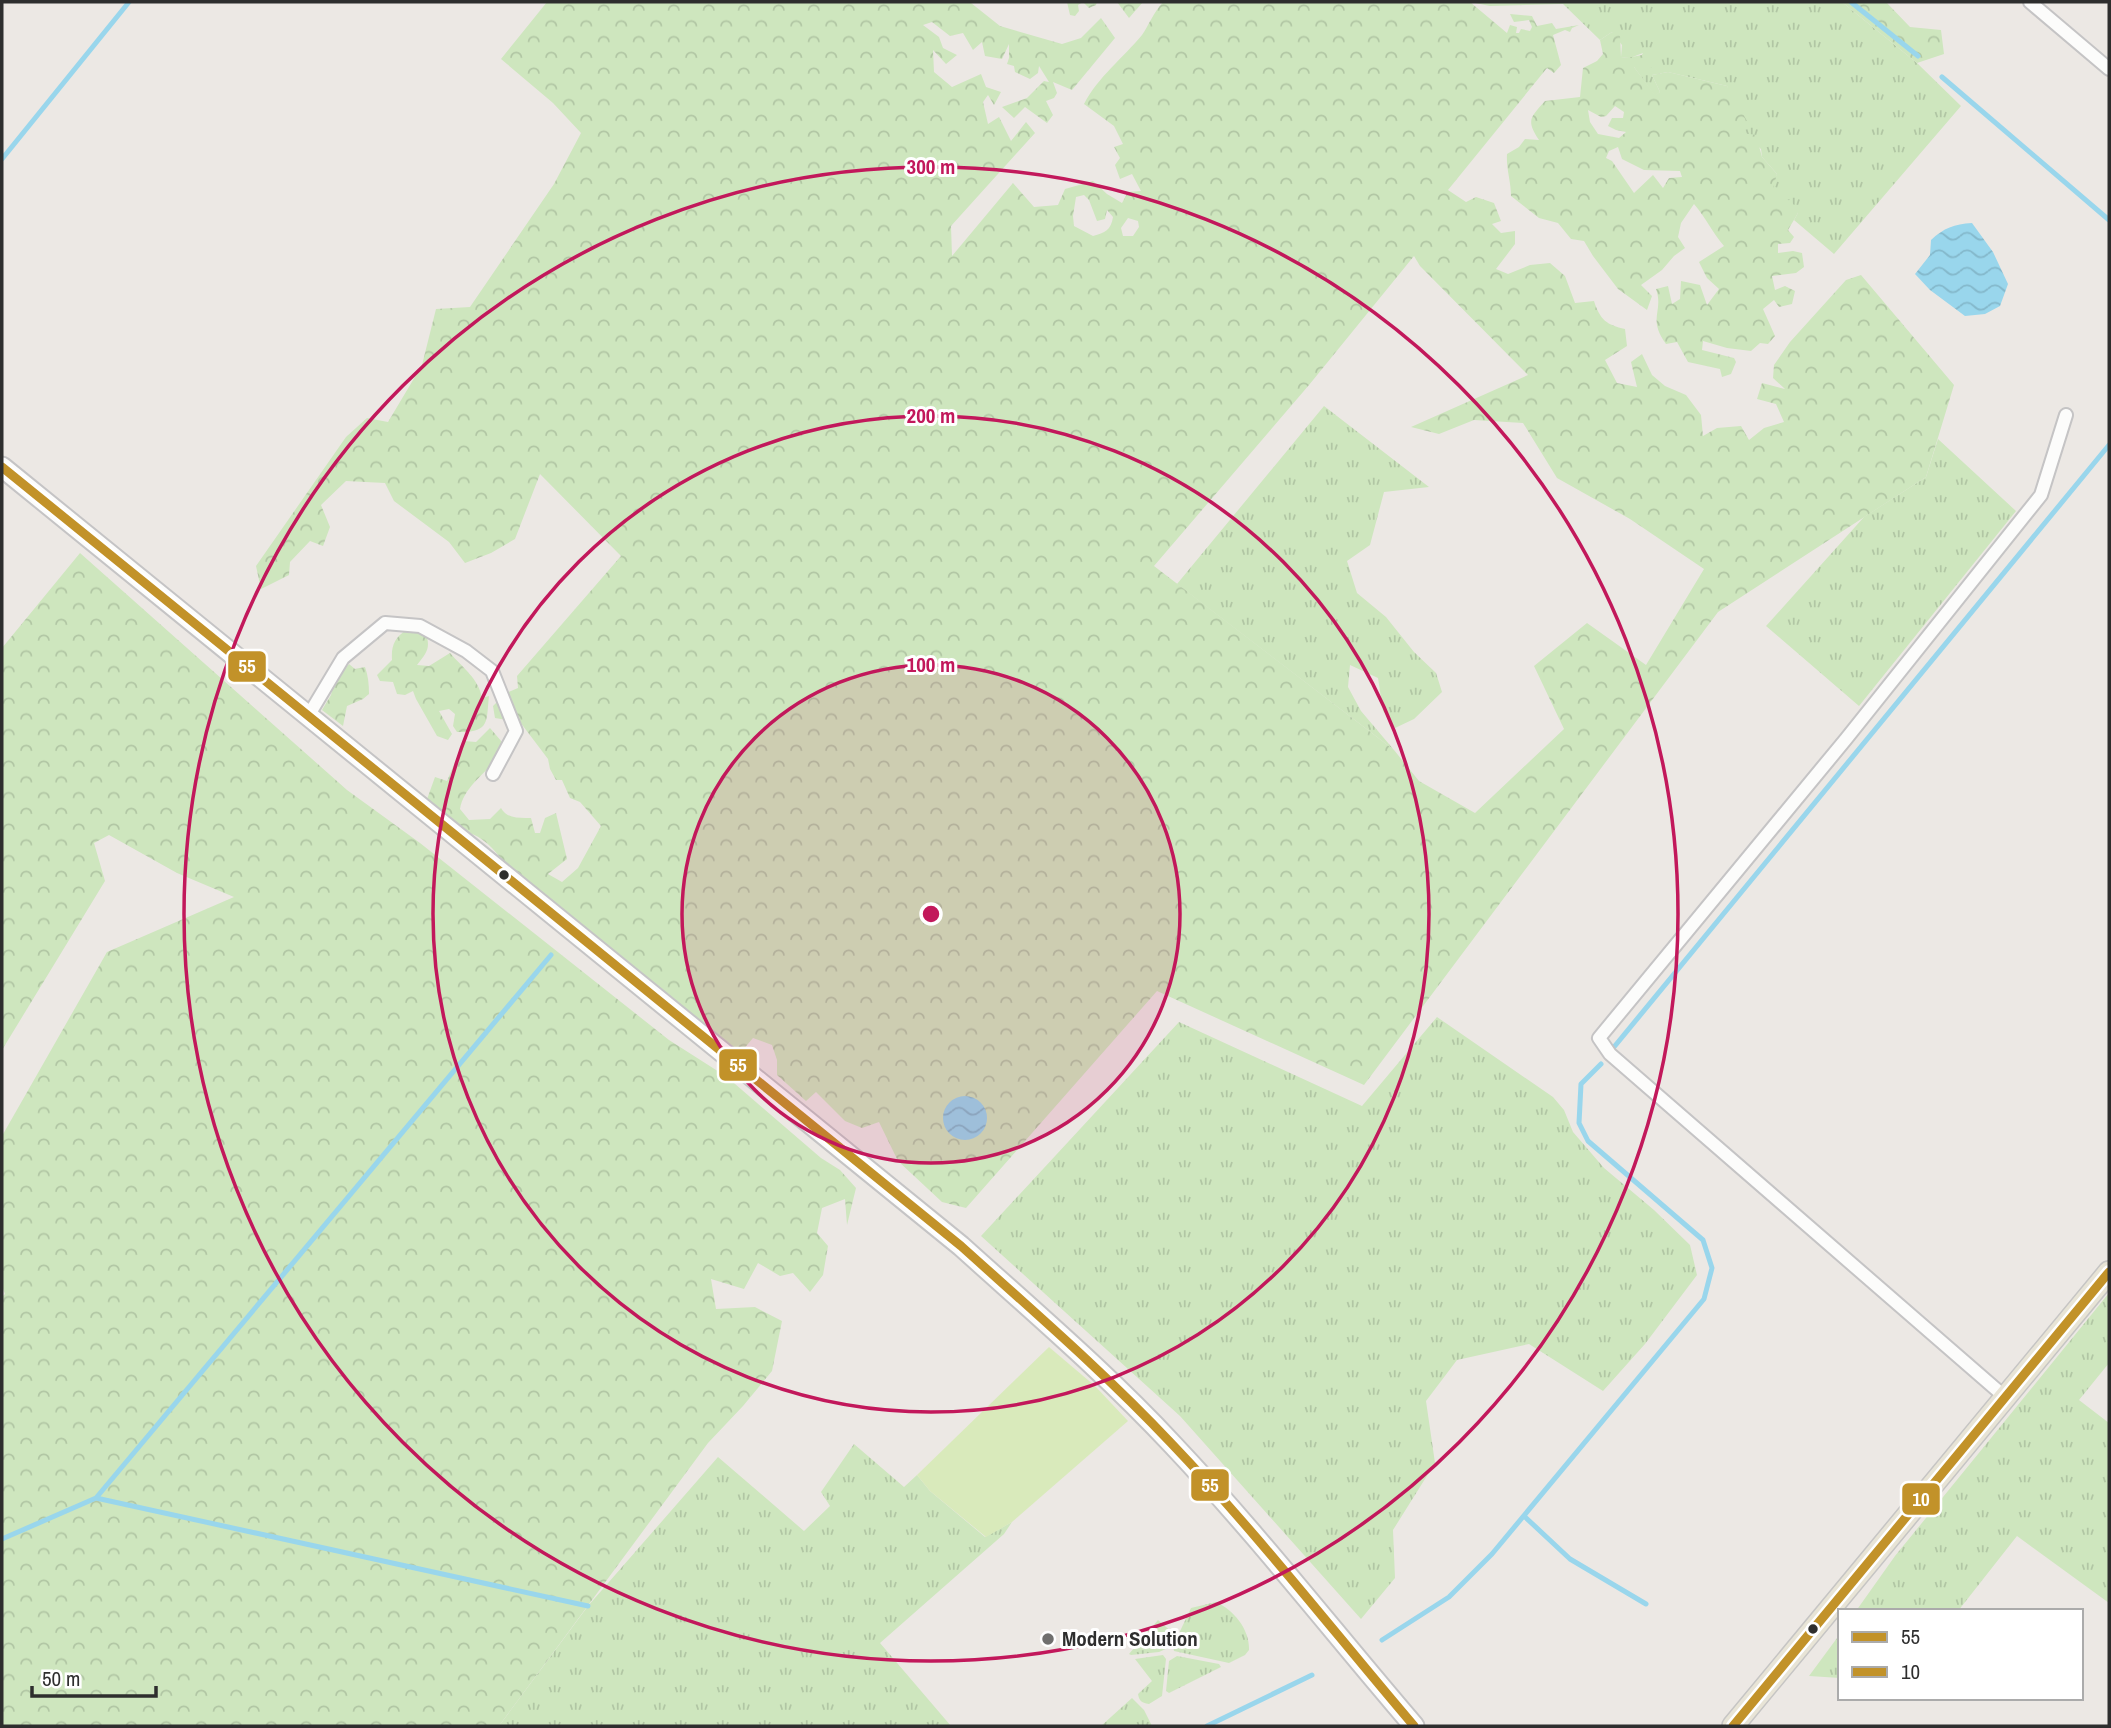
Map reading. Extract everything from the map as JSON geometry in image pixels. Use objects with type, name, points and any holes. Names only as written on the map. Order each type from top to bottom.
[{"type":"main road","points":[[2,467],[307,718],[961,1246],[1095,1366],[1173,1445],[1414,1726]]},
{"type":"main road","points":[[1733,1726],[2109,1272]]},
{"type":"street","points":[[2030,2],[2109,69]]},
{"type":"street","points":[[2005,1398],[1610,1054],[1599,1038],[1855,728],[2041,495],[2066,415]]},
{"type":"street","points":[[307,718],[343,657],[385,624],[420,626],[467,651],[492,671],[516,731],[493,774]]},
{"type":"green space","points":[[547,2],[985,2],[971,3],[1000,26],[1062,44],[1081,38],[1101,18],[1115,38],[1072,90],[1053,82],[1057,93],[1054,98],[1046,101],[1053,115],[1047,123],[1025,107],[1014,118],[1002,107],[1027,98],[1044,81],[1049,82],[1039,66],[1038,73],[1030,79],[1015,72],[1014,66],[1007,64],[1009,44],[1002,59],[985,56],[982,42],[973,50],[963,33],[950,36],[932,22],[923,25],[939,37],[943,48],[957,55],[946,64],[933,50],[934,72],[952,87],[981,74],[986,87],[1001,92],[994,105],[988,95],[983,102],[988,124],[999,117],[1011,141],[1026,122],[1035,133],[951,226],[952,256],[1013,183],[1034,207],[1058,205],[1065,189],[1093,181],[1122,203],[1128,192],[1141,191],[1132,174],[1120,179],[1115,165],[1120,158],[1114,147],[1123,144],[1114,126],[1084,104],[1103,76],[1142,35],[1163,2],[1470,2],[1507,33],[1510,25],[1517,27],[1516,33],[1521,29],[1530,31],[1532,27],[1529,20],[1514,22],[1510,14],[1532,16],[1537,26],[1552,23],[1556,29],[1579,25],[1570,32],[1565,30],[1553,35],[1561,65],[1554,73],[1547,68],[1448,190],[1466,202],[1476,197],[1494,203],[1501,221],[1492,224],[1501,233],[1515,231],[1515,244],[1496,269],[1508,274],[1530,265],[1550,263],[1565,276],[1575,303],[1594,301],[1605,321],[1625,329],[1627,346],[1605,360],[1617,383],[1637,387],[1631,362],[1642,354],[1652,375],[1665,386],[1686,395],[1701,415],[1703,436],[1717,428],[1741,426],[1749,440],[1764,428],[1784,422],[1776,404],[1757,399],[1762,383],[1785,389],[1773,378],[1774,365],[1790,342],[1846,280],[1861,275],[1954,385],[1926,477],[1718,612],[1364,1085],[1157,991],[966,1208],[942,1202],[898,1161],[879,1122],[862,1128],[845,1121],[816,1092],[806,1101],[777,1075],[777,1060],[772,1045],[753,1038],[742,1051],[731,1046],[657,990],[564,910],[538,898],[524,879],[509,875],[501,859],[488,844],[473,834],[455,831],[426,802],[435,777],[447,781],[464,741],[476,742],[490,728],[502,742],[494,760],[463,799],[460,809],[469,820],[490,819],[501,808],[510,816],[531,818],[535,833],[540,833],[545,818],[556,813],[567,859],[548,874],[562,882],[578,868],[601,826],[580,802],[570,798],[562,780],[556,780],[548,759],[520,722],[495,718],[493,706],[506,693],[518,688],[517,676],[621,556],[540,474],[515,539],[491,553],[465,563],[449,542],[394,501],[385,483],[346,481],[321,505],[330,527],[323,546],[310,541],[290,562],[289,575],[261,589],[256,566],[346,437],[367,418],[388,422],[422,365],[436,309],[470,307],[554,184],[581,133],[553,103],[501,59]],"holes":[[[1084,195],[1089,200],[1097,221],[1105,219],[1107,210],[1113,217],[1111,225],[1104,232],[1093,236],[1074,226],[1076,197]],[[1128,218],[1138,221],[1139,227],[1133,236],[1123,236],[1121,228]],[[1414,256],[1420,266],[1528,375],[1411,427],[1439,434],[1474,420],[1523,423],[1557,478],[1630,519],[1704,569],[1646,665],[1587,623],[1534,666],[1564,729],[1475,813],[1419,781],[1394,750],[1154,566],[1309,385]]]},
{"type":"green space","points":[[1067,2],[1083,2],[1078,5],[1079,11],[1075,16],[1070,15]]},
{"type":"green space","points":[[1083,2],[1097,2],[1089,8]]},
{"type":"green space","points":[[1117,2],[1143,2],[1129,18]]},
{"type":"green space","points":[[1470,2],[1842,2],[1917,63],[1961,106],[1834,254],[1794,220],[1798,213],[1764,202],[1777,174],[1762,157],[1761,149],[1742,133],[1727,86],[1668,72],[1652,75],[1660,92],[1655,96],[1634,67],[1643,53],[1630,58],[1621,57],[1622,45],[1612,32],[1600,40],[1563,4],[1490,6]]},
{"type":"green space","points":[[1842,2],[1886,2],[1910,27],[1941,30],[1944,54],[1917,63]]},
{"type":"green space","points":[[1612,32],[1620,36],[1621,57],[1652,55],[1652,68],[1634,67],[1655,95],[1660,92],[1652,75],[1668,72],[1727,86],[1747,121],[1742,133],[1756,135],[1762,157],[1777,174],[1772,192],[1765,201],[1791,200],[1798,213],[1788,230],[1794,237],[1790,243],[1778,244],[1778,253],[1802,253],[1804,267],[1796,273],[1772,276],[1775,290],[1785,286],[1795,291],[1792,304],[1779,307],[1774,300],[1763,309],[1775,336],[1768,344],[1760,343],[1751,351],[1703,341],[1702,350],[1734,358],[1736,362],[1731,374],[1722,377],[1720,369],[1688,362],[1677,342],[1666,344],[1658,328],[1656,289],[1668,286],[1672,304],[1680,299],[1681,281],[1700,285],[1707,305],[1719,289],[1707,278],[1699,262],[1724,246],[1694,204],[1681,223],[1678,237],[1685,248],[1641,285],[1652,296],[1647,310],[1618,289],[1584,241],[1571,239],[1558,223],[1539,218],[1511,196],[1507,154],[1519,147],[1525,139],[1539,140],[1531,123],[1536,111],[1545,101],[1580,97],[1583,68],[1597,61],[1603,54],[1600,40]],"holes":[[[1615,106],[1624,112],[1623,118],[1612,118],[1608,126],[1626,132],[1619,138],[1598,134],[1590,122],[1588,110],[1601,117],[1606,116]],[[1618,147],[1622,159],[1644,170],[1680,171],[1682,177],[1669,178],[1663,188],[1653,175],[1634,193],[1612,161],[1606,158],[1609,151]]]},
{"type":"green space","points":[[1324,406],[1429,487],[1384,492],[1370,545],[1347,561],[1357,593],[1386,617],[1414,652],[1436,673],[1442,692],[1414,719],[1395,728],[1383,711],[1378,678],[1350,665],[1348,687],[1361,711],[1394,750],[1177,584]]},
{"type":"green space","points":[[1938,439],[2016,511],[1859,706],[1766,626],[1864,517],[1926,477]]},
{"type":"green space","points":[[80,553],[347,790],[420,843],[669,1040],[727,1077],[821,1158],[840,1170],[856,1188],[847,1225],[845,1199],[822,1208],[817,1233],[828,1246],[823,1275],[810,1292],[793,1273],[780,1276],[758,1263],[744,1289],[711,1279],[716,1309],[755,1307],[782,1321],[772,1371],[708,1443],[499,1726],[2,1726],[2,1297],[5,1294],[2,1286],[2,1136],[107,952],[234,897],[177,873],[109,835],[94,843],[105,881],[2,1050],[2,648]]},
{"type":"green space","points":[[406,630],[426,634],[427,651],[417,665],[429,666],[450,653],[474,679],[482,698],[489,696],[487,719],[481,728],[457,732],[453,726],[455,714],[449,709],[439,711],[452,734],[448,740],[437,736],[413,691],[405,695],[397,694],[393,682],[380,681],[377,675],[392,660],[394,642]]},
{"type":"green space","points":[[349,664],[355,669],[365,667],[369,694],[347,706],[343,726],[322,710],[331,695],[334,682]]},
{"type":"green space","points":[[1437,1017],[1553,1097],[1564,1110],[1573,1132],[1604,1168],[1690,1245],[1697,1275],[1645,1344],[1603,1391],[1529,1344],[1457,1360],[1426,1401],[1435,1463],[1393,1530],[1395,1578],[1361,1619],[1180,1416],[981,1236],[1179,1022],[1362,1106]]},
{"type":"green space","points":[[2109,1293],[2109,1363],[2079,1400],[2109,1423],[2109,1603],[2017,1536],[1960,1609],[1857,1609],[1895,1556]]},
{"type":"green space","points":[[1049,1347],[1095,1386],[1128,1421],[1012,1522],[986,1537],[930,1491],[917,1475]]},
{"type":"green space","points":[[854,1444],[904,1487],[917,1475],[930,1491],[985,1537],[1012,1522],[1004,1534],[880,1643],[951,1726],[499,1726],[588,1606],[718,1457],[804,1531],[830,1506],[821,1492]]},
{"type":"green space","points":[[1216,1602],[1235,1615],[1244,1628],[1249,1643],[1249,1650],[1245,1655],[1229,1663],[1174,1651],[1173,1646],[1191,1608]]},
{"type":"green space","points":[[1158,1620],[1173,1633],[1168,1648],[1159,1652],[1129,1654]]},
{"type":"green space","points":[[1838,1637],[1838,1678],[1809,1676]]},
{"type":"green space","points":[[1163,1655],[1166,1659],[1162,1696],[1149,1704],[1144,1703],[1138,1694],[1152,1681],[1135,1659]]},
{"type":"green space","points":[[1177,1656],[1219,1664],[1221,1667],[1169,1693],[1166,1691],[1169,1661]]},
{"type":"green space","points":[[1132,1698],[1144,1710],[1152,1726],[1101,1726]]},
{"type":"water","points":[[1972,223],[1993,252],[2008,284],[2000,306],[1985,314],[1965,316],[1930,290],[1915,274],[1930,255],[1931,240],[1950,227]]},
{"type":"water","points":[[965,1096],[980,1103],[987,1118],[980,1133],[965,1140],[950,1133],[943,1118],[950,1103]]},
{"type":"waterway","points":[[2,159],[129,2]]},
{"type":"waterway","points":[[1851,2],[1918,56]]},
{"type":"waterway","points":[[1942,77],[2109,220]]},
{"type":"waterway","points":[[1614,1047],[2109,445]]},
{"type":"waterway","points":[[2,1539],[96,1498],[551,955]]},
{"type":"waterway","points":[[1382,1640],[1449,1597],[1492,1554],[1704,1299],[1712,1268],[1703,1240],[1588,1141],[1579,1123],[1581,1084],[1601,1064]]},
{"type":"waterway","points":[[96,1498],[588,1606]]},
{"type":"waterway","points":[[1524,1516],[1570,1559],[1646,1604]]},
{"type":"waterway","points":[[1207,1726],[1312,1675]]},
{"type":"transit line","name":"55","points":[[2,467],[961,1246],[1094,1367],[1171,1443],[1264,1547],[1414,1726]]},
{"type":"transit line","name":"10","points":[[1733,1726],[2109,1272]]},
{"type":"place","name":"Modern Solution","points":[[1048,1639]]}]
